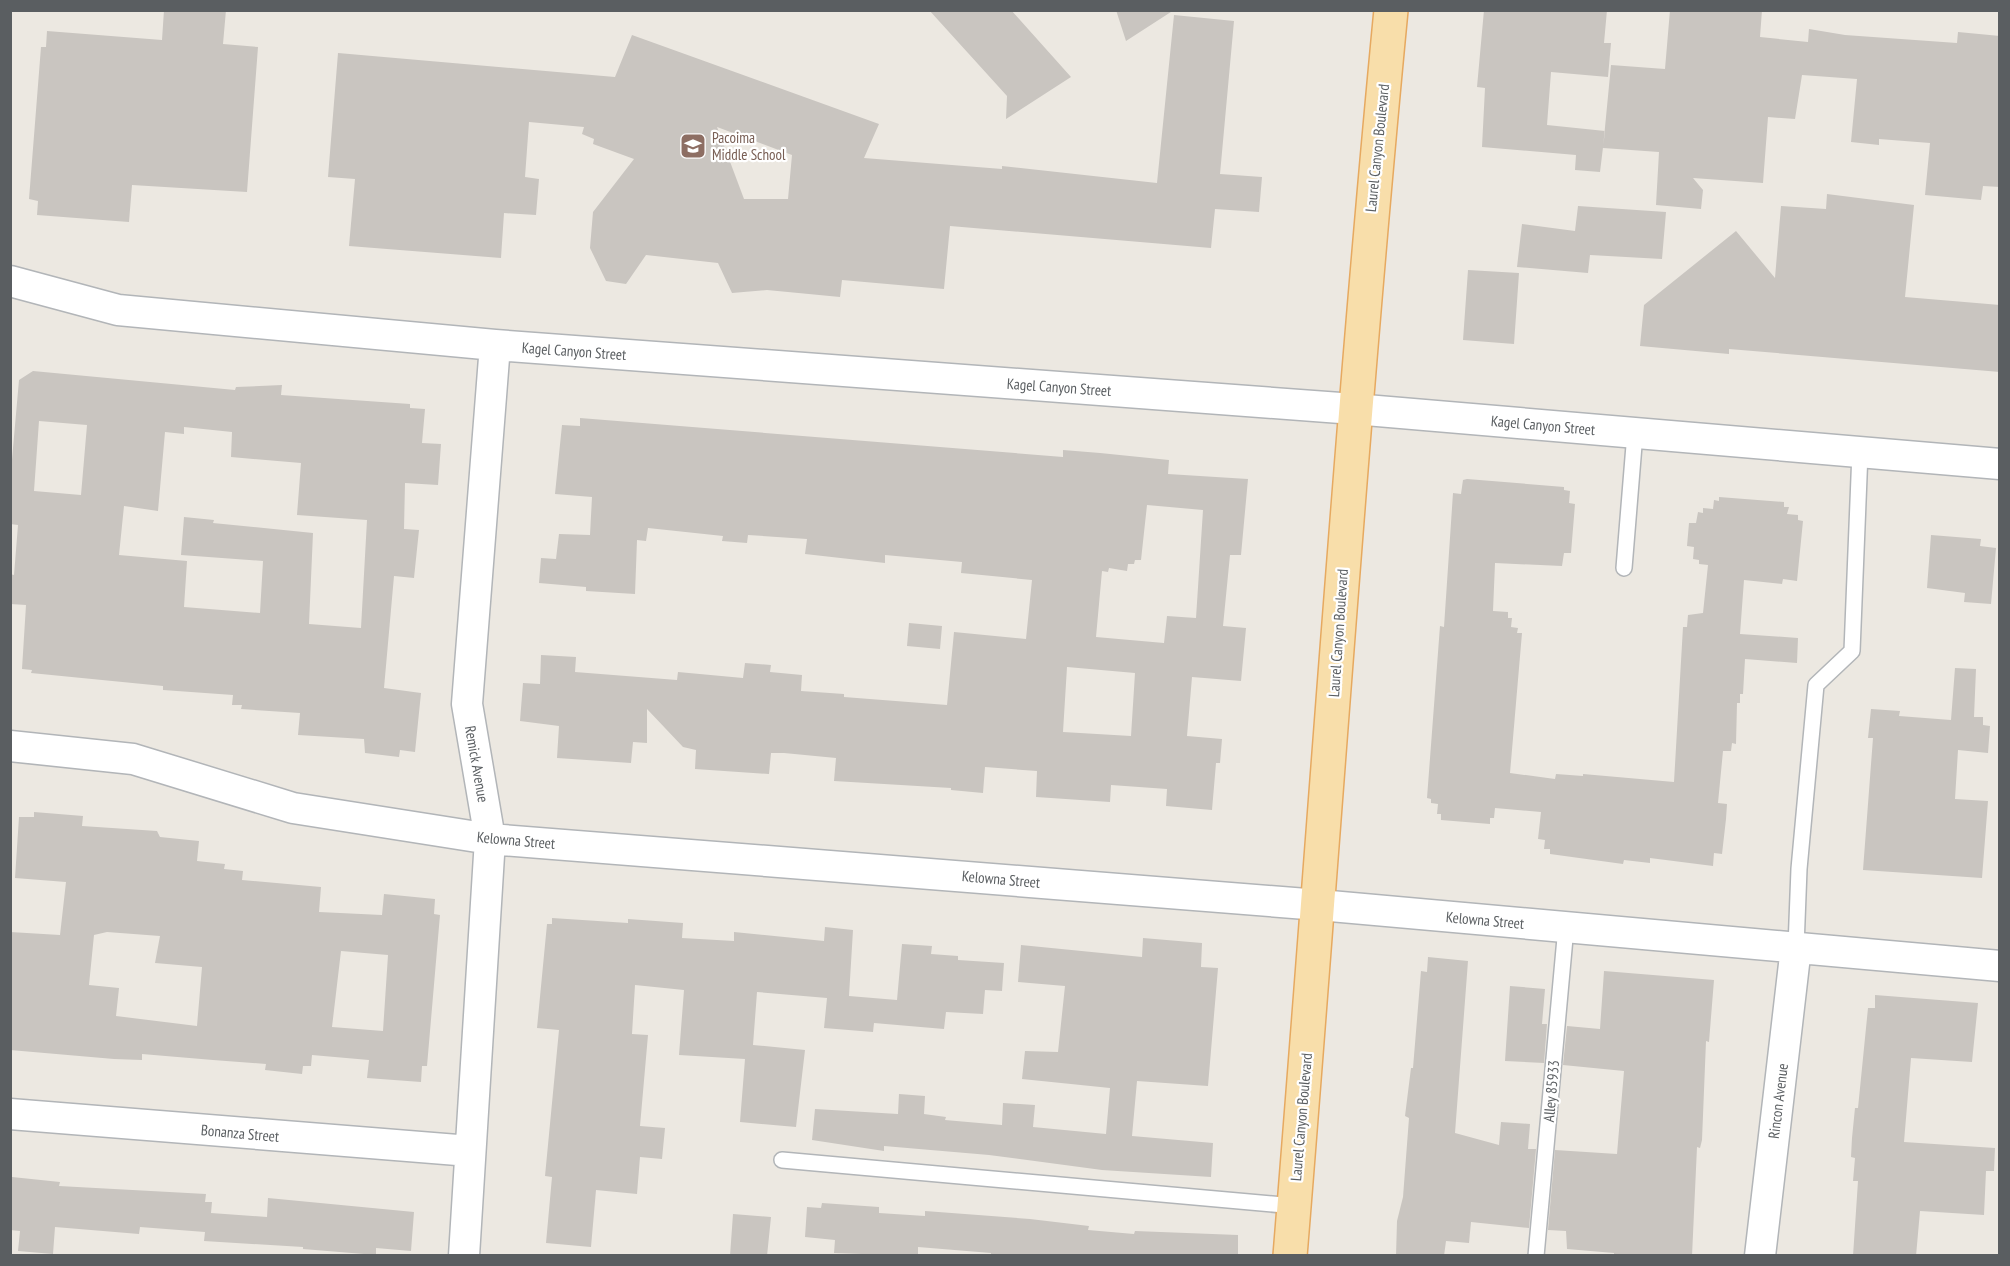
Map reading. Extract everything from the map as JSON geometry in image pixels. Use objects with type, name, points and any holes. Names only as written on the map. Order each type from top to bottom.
[{"type":"main road","name":"Laurel Canyon Boulevard","points":[[1290,1256],[1319,905],[1354,409],[1390,10]]},
{"type":"street","name":"Kagel Canyon Street","points":[[10,281],[118,310],[495,345],[1354,409],[2000,464]]},
{"type":"street","name":"Remick Avenue","points":[[465,1256],[489,838],[467,704],[495,345]]},
{"type":"street","name":"Kelowna Street","points":[[10,746],[133,759],[293,808],[489,838],[1319,905],[2000,966]]},
{"type":"street","name":"Rincon Avenue","points":[[1760,1256],[1796,947]]},
{"type":"street","name":"Bonanza Street","points":[[10,1114],[470,1151]]},
{"type":"lane","points":[[1624,568],[1635,433]]},
{"type":"lane","points":[[1796,947],[1799,869],[1816,685],[1852,651],[1860,452]]},
{"type":"lane","name":"Alley 85933","points":[[1536,1256],[1566,927]]},
{"type":"lane","points":[[782,1160],[1294,1206]]},
{"type":"building","points":[[164,10],[226,10],[223,44],[258,47],[247,192],[132,185],[129,222],[37,215],[38,201],[29,199],[41,47],[46,47],[47,31],[162,40]]},
{"type":"building","points":[[929,10],[1011,10],[1071,77],[1006,119],[1007,96]]},
{"type":"building","points":[[1116,10],[1174,10],[1126,41]]},
{"type":"building","points":[[1484,10],[1607,10],[1604,43],[1611,43],[1608,77],[1551,72],[1547,125],[1605,131],[1600,172],[1575,170],[1576,155],[1482,147],[1485,88],[1477,87]]},
{"type":"building","points":[[1670,10],[1762,10],[1760,37],[1808,42],[1809,29],[1845,35],[1957,43],[1958,32],[2000,36],[2000,187],[1983,186],[1981,200],[1925,195],[1930,143],[1879,139],[1879,145],[1851,142],[1857,79],[1802,75],[1795,119],[1768,117],[1763,183],[1693,178],[1703,190],[1701,209],[1656,205],[1659,152],[1603,148],[1611,65],[1665,69]]},
{"type":"building","points":[[1174,15],[1234,21],[1220,174],[1262,177],[1259,212],[1215,209],[1211,248],[950,226],[944,289],[842,280],[840,297],[767,290],[732,293],[718,263],[646,255],[626,284],[606,281],[590,248],[593,212],[634,159],[593,144],[594,139],[582,134],[584,127],[529,122],[525,177],[539,179],[536,215],[504,213],[501,258],[349,246],[355,179],[328,177],[338,53],[615,77],[632,35],[879,124],[864,158],[1002,169],[1002,166],[1157,183]],"holes":[[[717,127],[792,155],[788,199],[744,199]]]},
{"type":"building","points":[[1827,194],[1914,205],[1905,297],[2000,305],[2000,372],[1729,349],[1729,354],[1640,346],[1644,305],[1736,231],[1775,278],[1781,206],[1826,209]]},
{"type":"building","points":[[1578,206],[1666,212],[1662,259],[1590,255],[1588,273],[1517,267],[1522,224],[1575,231]]},
{"type":"building","points":[[1468,270],[1519,273],[1514,344],[1463,340]]},
{"type":"building","points":[[33,371],[235,390],[236,387],[282,385],[281,395],[410,404],[410,408],[425,409],[422,443],[441,444],[438,485],[405,483],[404,529],[419,530],[414,578],[394,576],[384,688],[421,693],[415,752],[400,750],[399,757],[365,753],[364,739],[298,735],[300,713],[241,709],[242,705],[232,705],[233,695],[163,690],[163,686],[31,673],[32,670],[22,669],[26,605],[10,604],[10,574],[14,575],[18,525],[10,524],[10,482],[19,380]],"holes":[[[39,421],[87,425],[81,495],[34,491]],[[184,427],[232,432],[231,457],[301,463],[297,515],[367,520],[361,628],[309,624],[313,533],[213,523],[214,520],[184,517],[181,555],[263,561],[260,613],[184,607],[187,561],[119,555],[124,506],[158,511],[165,432],[184,434]]]},
{"type":"building","points":[[580,418],[1063,457],[1063,450],[1169,460],[1168,474],[1248,479],[1241,555],[1230,555],[1223,626],[1246,628],[1241,681],[1192,677],[1187,736],[1222,739],[1220,763],[1216,763],[1212,810],[1166,806],[1167,789],[1111,785],[1110,802],[1036,797],[1037,771],[985,767],[983,793],[951,790],[951,788],[834,781],[836,758],[784,753],[771,753],[769,774],[695,769],[696,750],[683,747],[647,709],[647,743],[633,742],[631,763],[557,758],[559,726],[520,721],[523,683],[540,684],[541,655],[576,657],[575,672],[677,680],[678,672],[743,678],[745,663],[771,665],[770,672],[802,675],[801,691],[844,694],[844,697],[947,705],[954,632],[1026,639],[1032,580],[961,573],[962,562],[885,555],[885,563],[805,554],[807,539],[748,535],[747,543],[722,541],[723,536],[648,528],[646,541],[637,540],[635,594],[586,591],[586,587],[539,583],[541,558],[556,559],[559,534],[590,535],[592,497],[555,494],[562,425],[580,426]],"holes":[[[1147,505],[1203,510],[1196,618],[1167,616],[1164,643],[1096,637],[1102,571],[1108,572],[1109,568],[1127,571],[1128,564],[1141,560]],[[1067,667],[1135,673],[1131,736],[1063,732]]]},
{"type":"building","points":[[1463,480],[1564,487],[1564,490],[1570,491],[1569,503],[1575,504],[1571,553],[1564,553],[1562,566],[1495,563],[1493,611],[1508,612],[1508,618],[1512,618],[1511,627],[1518,628],[1517,633],[1522,633],[1510,773],[1555,779],[1556,774],[1583,776],[1583,774],[1674,782],[1683,627],[1687,627],[1688,615],[1703,613],[1708,565],[1699,564],[1699,560],[1693,559],[1694,547],[1687,546],[1689,523],[1696,523],[1698,512],[1703,513],[1703,508],[1713,509],[1714,500],[1719,501],[1719,497],[1784,502],[1784,507],[1789,507],[1787,514],[1798,515],[1798,520],[1803,521],[1797,581],[1783,579],[1782,584],[1744,580],[1740,634],[1798,638],[1797,663],[1745,659],[1743,694],[1740,694],[1740,703],[1737,703],[1736,744],[1732,743],[1731,751],[1723,751],[1718,803],[1727,804],[1726,819],[1722,854],[1714,853],[1713,866],[1650,858],[1650,863],[1624,860],[1623,864],[1550,854],[1550,849],[1544,849],[1545,840],[1538,839],[1541,812],[1495,808],[1494,818],[1490,818],[1490,824],[1441,820],[1441,814],[1437,814],[1438,804],[1431,803],[1431,799],[1427,798],[1440,626],[1444,627],[1453,493],[1461,494]]},
{"type":"building","points":[[1931,535],[1981,539],[1980,546],[1996,548],[1991,604],[1964,602],[1965,593],[1927,588]]},
{"type":"building","points":[[909,623],[942,626],[940,649],[907,646]]},
{"type":"building","points":[[1955,668],[1976,669],[1974,717],[1983,717],[1983,725],[1990,726],[1988,753],[1958,750],[1955,799],[1988,801],[1982,878],[1863,870],[1873,738],[1868,738],[1871,709],[1900,711],[1899,716],[1951,720]]},
{"type":"building","points":[[34,812],[83,816],[82,826],[157,831],[160,837],[199,841],[197,861],[225,864],[224,869],[243,871],[242,880],[321,887],[319,912],[382,915],[384,894],[435,899],[434,914],[440,915],[427,1066],[422,1066],[421,1082],[367,1078],[369,1060],[312,1055],[311,1066],[303,1066],[302,1074],[265,1070],[266,1064],[142,1054],[142,1060],[114,1059],[10,1050],[10,932],[60,935],[66,882],[15,878],[19,817],[34,817]],"holes":[[[107,932],[160,936],[155,963],[202,967],[197,1026],[116,1016],[119,988],[89,985],[94,935]],[[341,951],[388,955],[383,1031],[332,1027]]]},
{"type":"building","points":[[552,918],[628,923],[628,919],[683,923],[682,938],[734,941],[734,932],[824,941],[825,927],[853,930],[849,996],[897,1000],[902,944],[932,946],[931,954],[958,956],[958,960],[1004,963],[1002,991],[985,990],[983,1014],[946,1012],[944,1029],[874,1023],[873,1032],[824,1028],[827,998],[757,992],[753,1045],[805,1050],[796,1127],[740,1122],[745,1059],[679,1055],[684,990],[635,985],[632,1034],[648,1035],[640,1126],[665,1128],[662,1159],[640,1157],[637,1194],[596,1190],[591,1247],[546,1243],[552,1177],[545,1176],[559,1030],[537,1028],[547,924],[552,924]]},
{"type":"building","points":[[1143,938],[1202,943],[1201,967],[1218,968],[1208,1086],[1137,1081],[1132,1136],[1213,1143],[1211,1177],[1102,1170],[989,1155],[884,1146],[884,1151],[812,1140],[815,1109],[898,1114],[899,1094],[925,1096],[924,1114],[946,1117],[945,1120],[1002,1125],[1003,1103],[1035,1105],[1033,1127],[1106,1134],[1110,1088],[1022,1079],[1025,1051],[1058,1052],[1065,986],[1018,982],[1021,945],[1142,957]]},
{"type":"building","points":[[1428,957],[1468,961],[1455,1133],[1499,1145],[1501,1122],[1530,1124],[1528,1149],[1536,1149],[1529,1228],[1471,1222],[1469,1243],[1446,1241],[1444,1256],[1396,1256],[1397,1221],[1403,1197],[1409,1118],[1405,1116],[1411,1068],[1413,1068],[1421,971],[1427,972]]},
{"type":"building","points":[[1604,971],[1714,980],[1709,1042],[1706,1041],[1702,1140],[1700,1148],[1697,1147],[1692,1256],[1614,1256],[1614,1253],[1567,1249],[1566,1231],[1548,1230],[1555,1150],[1617,1154],[1624,1071],[1563,1065],[1567,1026],[1600,1029]]},
{"type":"building","points":[[1510,986],[1545,989],[1542,1024],[1547,1024],[1544,1063],[1505,1061]]},
{"type":"building","points":[[1875,995],[1978,1003],[1972,1062],[1911,1058],[1904,1142],[1995,1148],[1994,1171],[1986,1171],[1984,1215],[1920,1211],[1916,1256],[1853,1256],[1858,1181],[1853,1181],[1855,1158],[1851,1157],[1852,1138],[1855,1108],[1858,1108],[1868,1008],[1875,1008]]},
{"type":"building","points":[[12,1177],[60,1182],[59,1186],[206,1194],[205,1202],[212,1202],[211,1213],[267,1217],[268,1198],[414,1212],[411,1251],[376,1248],[376,1255],[303,1249],[303,1247],[204,1241],[205,1232],[140,1227],[139,1234],[55,1227],[53,1254],[18,1251],[20,1231],[10,1230]]},
{"type":"building","points":[[822,1203],[879,1207],[879,1213],[925,1216],[925,1211],[1030,1219],[1089,1226],[1088,1230],[1134,1234],[1135,1231],[1238,1235],[1238,1256],[991,1256],[991,1253],[918,1247],[918,1256],[834,1253],[835,1240],[805,1237],[807,1207],[821,1208]]},
{"type":"building","points":[[733,1214],[771,1217],[767,1256],[730,1256]]},
{"type":"place","name":"Pacoima Middle School","points":[[693,146]]}]
